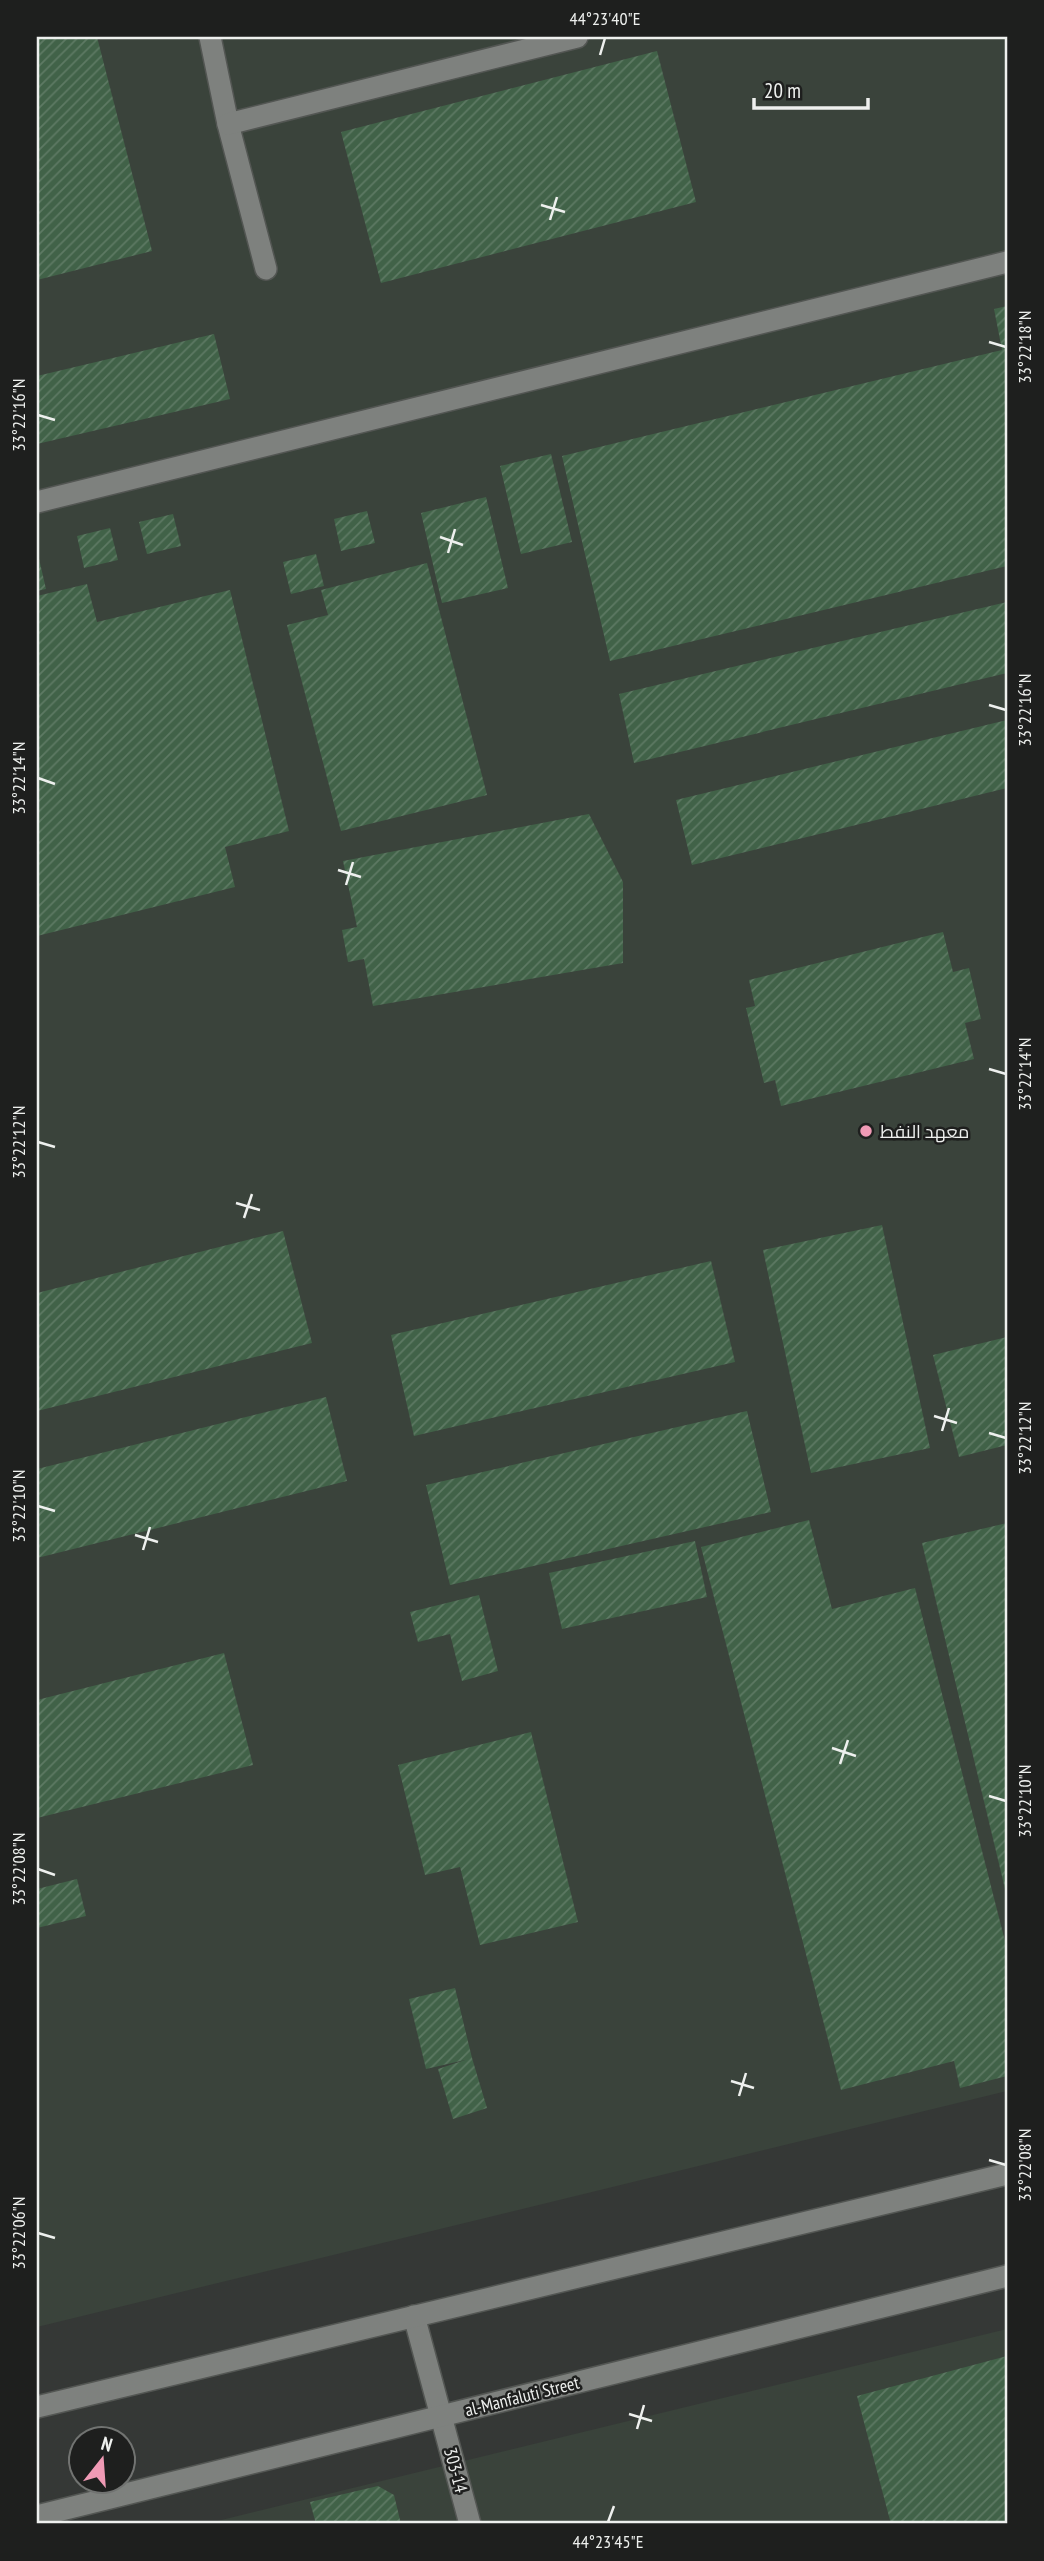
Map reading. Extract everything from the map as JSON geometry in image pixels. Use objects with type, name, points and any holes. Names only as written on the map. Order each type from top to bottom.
[{"type":"street","points":[[210,37],[228,124],[266,269]]},
{"type":"street","points":[[228,124],[577,37]]},
{"type":"street","points":[[37,502],[1007,262]]},
{"type":"street","points":[[37,2407],[1007,2174]]},
{"type":"street","name":"al-Manfaluti Street","points":[[37,2516],[1007,2276]]},
{"type":"street","name":"303-14","points":[[414,2316],[470,2524]]},
{"type":"shaded area","points":[[37,37],[1007,37],[1007,2091],[37,2327]]},
{"type":"shaded area","points":[[1007,2329],[1007,2524],[205,2524]]},
{"type":"building","points":[[37,37],[97,37],[152,251],[37,280]]},
{"type":"building","points":[[657,51],[696,202],[381,283],[341,132]]},
{"type":"building","points":[[1007,306],[1007,566],[610,661],[562,456],[1002,350],[994,309]]},
{"type":"building","points":[[214,334],[230,399],[37,444],[37,376]]},
{"type":"building","points":[[551,454],[572,542],[521,554],[500,466]]},
{"type":"building","points":[[486,497],[508,588],[442,603],[421,513]]},
{"type":"building","points":[[367,511],[375,543],[341,551],[334,519]]},
{"type":"building","points":[[173,514],[181,546],[147,554],[139,522]]},
{"type":"building","points":[[110,528],[118,560],[84,568],[77,536]]},
{"type":"building","points":[[37,550],[46,589],[37,591]]},
{"type":"building","points":[[316,554],[324,586],[291,594],[283,562]]},
{"type":"building","points":[[427,563],[487,795],[341,831],[287,625],[328,615],[321,590]]},
{"type":"building","points":[[87,584],[97,622],[230,590],[289,831],[225,847],[235,887],[37,936],[37,596]]},
{"type":"building","points":[[1007,602],[1007,673],[634,763],[619,694]]},
{"type":"building","points":[[1007,720],[1007,788],[692,865],[676,800]]},
{"type":"building","points":[[589,814],[623,882],[623,963],[373,1006],[364,959],[348,962],[342,930],[357,927],[343,861]]},
{"type":"building","points":[[943,932],[953,972],[969,968],[981,1019],[965,1023],[974,1059],[781,1106],[775,1080],[764,1083],[746,1008],[755,1006],[749,980]]},
{"type":"building","points":[[882,1225],[930,1448],[811,1473],[763,1250]]},
{"type":"building","points":[[283,1231],[312,1343],[37,1411],[37,1293]]},
{"type":"building","points":[[711,1261],[735,1362],[414,1436],[391,1335]]},
{"type":"building","points":[[1007,1337],[1007,1445],[959,1457],[933,1355]]},
{"type":"building","points":[[326,1397],[347,1481],[37,1558],[37,1469]]},
{"type":"building","points":[[747,1411],[771,1512],[450,1585],[426,1485]]},
{"type":"building","points":[[809,1520],[832,1609],[915,1588],[1007,1949],[1007,2076],[960,2088],[954,2061],[841,2090],[701,1547]]},
{"type":"building","points":[[1007,1523],[1007,1893],[1006,1893],[922,1543]]},
{"type":"building","points":[[695,1541],[707,1597],[562,1629],[549,1573]]},
{"type":"building","points":[[479,1595],[498,1671],[462,1681],[450,1634],[418,1642],[410,1612]]},
{"type":"building","points":[[224,1653],[253,1765],[37,1818],[37,1700]]},
{"type":"building","points":[[531,1732],[578,1922],[480,1945],[460,1867],[425,1875],[398,1765]]},
{"type":"building","points":[[77,1879],[86,1916],[37,1928],[37,1889]]},
{"type":"building","points":[[455,1988],[487,2108],[453,2119],[438,2069],[465,2060],[426,2069],[409,1999]]},
{"type":"building","points":[[1007,2356],[1007,2524],[891,2524],[857,2396]]},
{"type":"building","points":[[378,2486],[394,2495],[401,2524],[316,2524],[310,2502]]},
{"type":"place","name":"معهد النفط","points":[[866,1131]]}]
